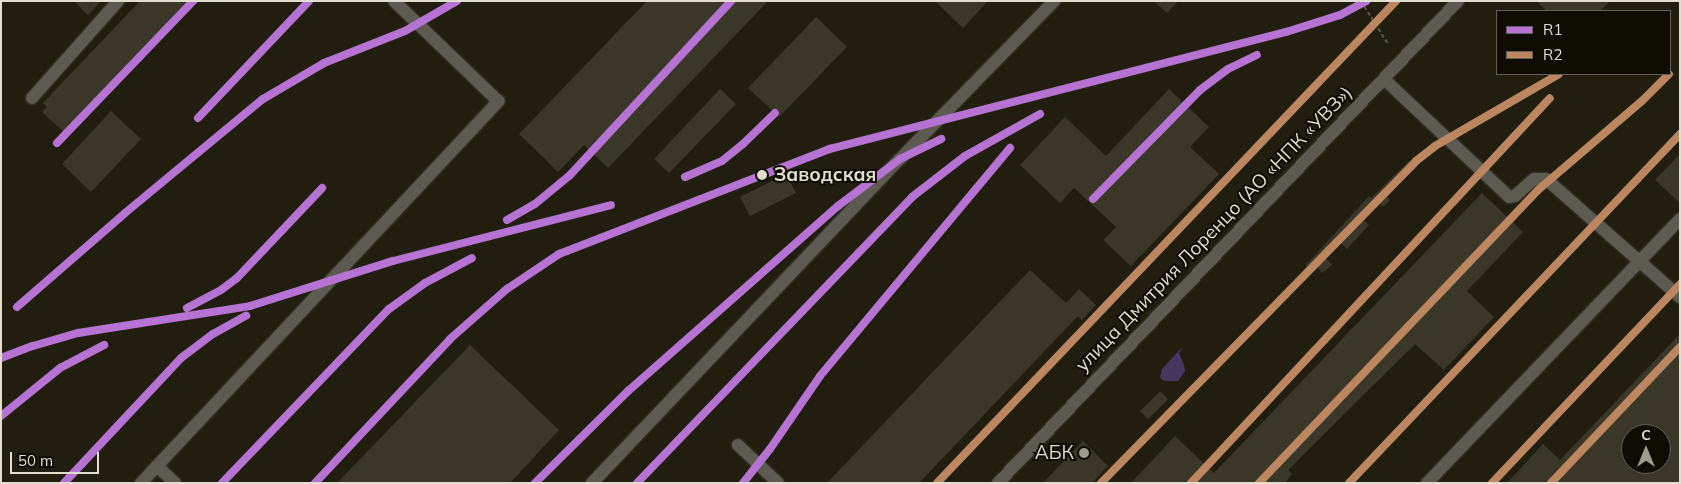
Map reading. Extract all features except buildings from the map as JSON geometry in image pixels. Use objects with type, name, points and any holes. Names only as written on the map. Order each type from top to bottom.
[{"type":"lane","points":[[32,98],[118,1]]},
{"type":"lane","points":[[141,483],[498,101],[394,1]]},
{"type":"lane","points":[[592,483],[900,158],[1054,1]]},
{"type":"lane","name":"улица Дмитрия Лоренцо (АО «НПК «УВЗ»)","points":[[998,483],[1458,1]]},
{"type":"lane","points":[[1384,79],[1508,197],[1515,196],[1534,179],[1546,179],[1680,298]]},
{"type":"lane","points":[[1427,483],[1680,219]]},
{"type":"lane","points":[[738,445],[778,483]]},
{"type":"lane","points":[[157,466],[174,483]]},
{"type":"path","points":[[1361,1],[1388,44]]},
{"type":"shaded area","points":[[1183,346],[1179,353],[1185,371],[1178,381],[1164,381],[1160,378],[1162,369]]},
{"type":"transit line","name":"R1","points":[[57,143],[193,1]]},
{"type":"transit line","name":"R1","points":[[198,118],[309,1]]},
{"type":"transit line","name":"R1","points":[[17,307],[125,213],[263,99],[324,63],[405,31],[457,1]]},
{"type":"transit line","name":"R1","points":[[507,220],[535,204],[570,175],[731,1]]},
{"type":"transit line","name":"R1","points":[[315,483],[450,339],[507,289],[559,254],[830,149],[1286,32],[1340,15],[1366,1]]},
{"type":"transit line","name":"R2","points":[[937,483],[1396,1]]},
{"type":"transit line","name":"R1","points":[[1093,199],[1200,90],[1228,69],[1257,55]]},
{"type":"transit line","name":"R2","points":[[1101,483],[1416,161],[1435,146],[1557,75]]},
{"type":"transit line","name":"R2","points":[[1259,483],[1538,190],[1642,101],[1668,75]]},
{"type":"transit line","name":"R2","points":[[1191,483],[1550,98]]},
{"type":"transit line","name":"R1","points":[[685,177],[722,161],[775,113]]},
{"type":"transit line","name":"R1","points":[[637,483],[912,197],[965,156],[1040,114]]},
{"type":"transit line","name":"R2","points":[[1349,483],[1680,134]]},
{"type":"transit line","name":"R1","points":[[535,483],[628,391],[838,206],[900,159],[941,139]]},
{"type":"transit line","name":"R1","points":[[743,483],[770,449],[820,376],[1010,148]]},
{"type":"transit line","name":"R1","points":[[187,308],[221,290],[237,278],[322,188]]},
{"type":"transit line","name":"R1","points":[[1,358],[33,346],[78,333],[250,306],[393,261],[611,205]]},
{"type":"transit line","name":"R1","points":[[222,483],[389,309],[425,283],[472,258]]},
{"type":"transit line","name":"R2","points":[[1492,483],[1680,284]]},
{"type":"transit line","name":"R1","points":[[64,483],[181,358],[213,334],[246,316]]},
{"type":"transit line","name":"R1","points":[[1,416],[60,368],[104,345]]},
{"type":"transit line","name":"R2","points":[[1551,483],[1680,347]]},
{"type":"place","name":"Заводская","points":[[762,175]]},
{"type":"place","name":"АБК","points":[[1084,453]]}]
